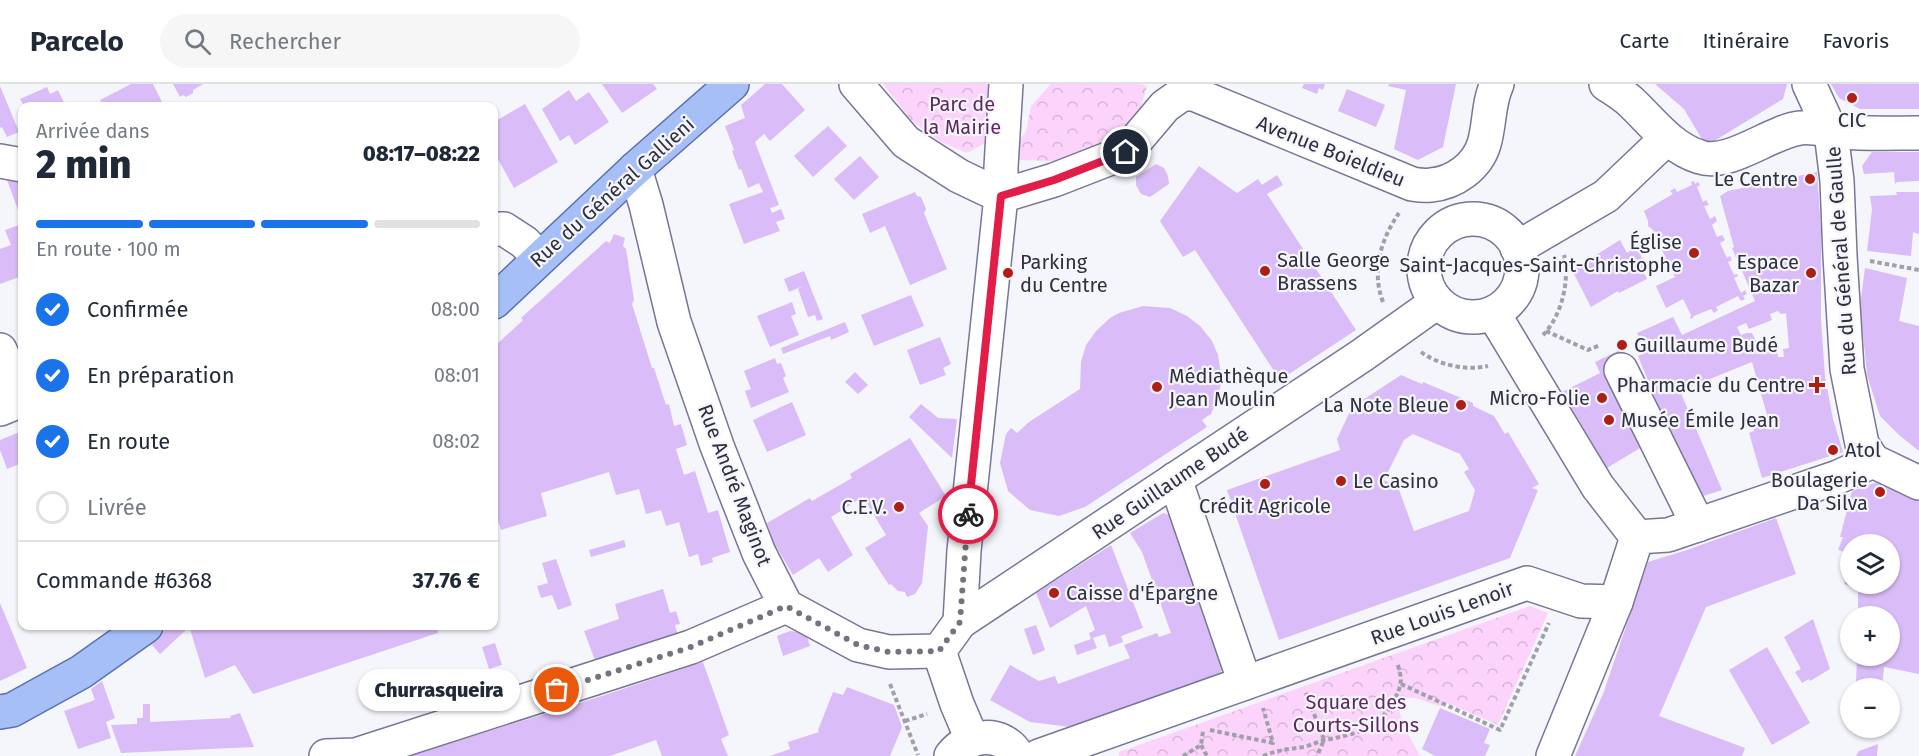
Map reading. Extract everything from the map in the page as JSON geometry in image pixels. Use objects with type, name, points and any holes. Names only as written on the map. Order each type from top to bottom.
[{"type":"main road","name":"Rue du Général Gallieni","points":[[498,298],[635,169],[732,84]]},
{"type":"main road","points":[[4,718],[81,672],[140,630]]},
{"type":"street","points":[[856,84],[906,142],[959,176],[1001,196],[1054,180],[1126,152],[1182,89]]},
{"type":"street","points":[[939,651],[960,622],[964,551],[1001,196],[1006,84]]},
{"type":"street","points":[[1458,222],[1447,182],[1465,172],[1484,145],[1491,98],[1497,84]]},
{"type":"street","points":[[1606,84],[1633,104],[1671,141],[1698,157],[1708,159],[1741,151],[1788,130],[1801,127],[1860,134],[1919,133]]},
{"type":"street","name":"Rue du Général de Gaulle","points":[[1809,84],[1831,132],[1838,181],[1847,369],[1862,444],[1873,460]]},
{"type":"street","name":"Avenue Boieldieu","points":[[1182,89],[1412,184],[1430,186],[1447,182]]},
{"type":"street","points":[[1517,248],[1606,196],[1671,141]]},
{"type":"street","points":[[0,161],[18,164]]},
{"type":"street","name":"Rue André Maginot","points":[[635,169],[682,345],[717,446],[759,553],[786,606]]},
{"type":"street","points":[[1467,220],[1482,220],[1497,226],[1509,235],[1517,248],[1521,263],[1521,278],[1516,292],[1506,304],[1493,313],[1478,317],[1463,317],[1437,302],[1428,289],[1424,274],[1425,259],[1430,244],[1439,232],[1452,224],[1467,220]]},
{"type":"street","points":[[498,229],[504,229],[524,242],[540,258]]},
{"type":"street","name":"Rue Guillaume Budé","points":[[960,622],[1361,356],[1437,302]]},
{"type":"street","points":[[1493,313],[1598,487],[1637,537]]},
{"type":"street","points":[[0,350],[18,391]]},
{"type":"street","points":[[1614,356],[1698,525]]},
{"type":"street","points":[[0,409],[18,402]]},
{"type":"street","points":[[1637,537],[1668,535],[1838,477],[1873,460],[1919,483]]},
{"type":"street","points":[[1175,479],[1253,692]]},
{"type":"street","points":[[1552,756],[1616,602],[1637,537]]},
{"type":"street","name":"Rue Louis Lenoir","points":[[1059,753],[1253,692],[1527,583],[1581,601],[1616,602]]},
{"type":"street","points":[[327,756],[356,755],[691,647],[786,606],[858,645],[889,652],[939,651]]},
{"type":"street","points":[[939,651],[957,704],[962,747],[984,737],[996,738],[1007,744],[1018,756]]},
{"type":"path","points":[[1840,256],[1919,270]]},
{"type":"path","points":[[1546,331],[1588,350],[1614,356]]},
{"type":"path","points":[[1401,684],[1500,730],[1550,621]]},
{"type":"path","points":[[1263,756],[1348,736],[1364,730],[1379,719],[1398,694],[1402,679],[1400,665],[1396,660]]},
{"type":"path","points":[[888,679],[919,756]]},
{"type":"path","points":[[1253,692],[1273,742],[1281,750]]},
{"type":"path","points":[[1306,692],[1324,740],[1317,756]]},
{"type":"path","points":[[1204,722],[1202,745],[1207,756]]},
{"type":"path","points":[[1203,729],[1273,742]]},
{"type":"path","points":[[1183,756],[1202,745]]},
{"type":"green space","name":"Parc de la Mairie","points":[[883,84],[989,84],[992,91],[991,140],[967,153],[939,141],[911,120]]},
{"type":"green space","name":"Parc de la Mairie","points":[[1051,84],[1140,84],[1147,86],[1139,113],[1127,130],[1086,152],[1055,161],[1015,160],[1016,147],[1026,131],[1031,106]]},
{"type":"green space","name":"Square des Courts-Sillons","points":[[1530,606],[1548,613],[1498,725],[1445,702],[1441,706],[1415,698],[1406,698],[1399,710],[1403,725],[1420,756],[1119,756],[1119,752]]},
{"type":"building","points":[[131,84],[153,84],[162,102],[101,102],[100,100]]},
{"type":"building","points":[[173,84],[203,84],[186,97],[183,95],[180,97]]},
{"type":"building","points":[[602,84],[653,84],[657,89],[622,113]]},
{"type":"building","points":[[765,84],[782,84],[805,110],[770,141],[764,134],[755,142],[779,205],[770,208],[772,213],[781,209],[785,219],[776,222],[780,231],[744,244],[729,204],[763,192],[759,183],[748,188],[741,169],[739,170],[725,126],[745,118],[741,105]]},
{"type":"building","points":[[1304,84],[1325,84],[1323,90],[1319,88],[1317,94],[1302,88]]},
{"type":"building","points":[[1389,84],[1456,84],[1443,147],[1418,160],[1394,149],[1406,90],[1388,86]]},
{"type":"building","points":[[1655,84],[1787,84],[1783,99],[1706,146],[1684,109]]},
{"type":"building","points":[[1831,84],[1919,84],[1919,109],[1860,109],[1839,98]]},
{"type":"building","points":[[0,86],[18,132],[7,137],[2,127],[0,128]]},
{"type":"building","points":[[47,87],[50,94],[58,90],[64,102],[22,102],[20,99]]},
{"type":"building","points":[[1347,89],[1385,105],[1376,127],[1338,111]]},
{"type":"building","points":[[569,90],[576,101],[589,92],[609,122],[575,145],[569,135],[560,141],[542,109]]},
{"type":"building","points":[[525,104],[558,162],[514,188],[498,159],[498,120]]},
{"type":"building","points":[[828,126],[847,146],[813,177],[794,156]]},
{"type":"building","points":[[1872,152],[1919,152],[1919,181],[1895,184],[1894,172],[1864,174],[1862,166]]},
{"type":"building","points":[[860,156],[879,177],[854,200],[834,179]]},
{"type":"building","points":[[1156,164],[1164,168],[1169,184],[1150,197],[1141,194],[1136,185],[1136,177]]},
{"type":"building","points":[[1199,166],[1237,193],[1258,179],[1262,185],[1277,175],[1283,185],[1267,194],[1356,330],[1280,380],[1195,250],[1183,257],[1160,221]]},
{"type":"building","points":[[1817,172],[1825,377],[1833,419],[1843,452],[1762,478],[1749,433],[1754,431],[1754,426],[1769,422],[1752,362],[1680,391],[1722,490],[1697,498],[1663,415],[1658,417],[1653,405],[1657,403],[1638,356],[1647,352],[1637,333],[1673,317],[1682,335],[1755,301],[1732,248],[1734,247],[1720,196],[1728,191]],"holes":[[[1778,311],[1781,314],[1786,313],[1789,348],[1783,349],[1784,357],[1778,357],[1777,350],[1756,354],[1755,350],[1760,349],[1752,333],[1741,335],[1737,327],[1746,323],[1749,329],[1772,320],[1770,314]]]},
{"type":"building","points":[[6,177],[18,180],[18,210]]},
{"type":"building","name":"Église Saint-Jacques-Saint-Christophe","points":[[1694,181],[1695,184],[1698,182],[1700,185],[1697,187],[1703,202],[1706,200],[1709,205],[1704,206],[1710,219],[1715,216],[1717,221],[1712,225],[1717,237],[1722,235],[1725,240],[1720,243],[1727,258],[1730,256],[1732,260],[1728,262],[1734,275],[1738,276],[1734,278],[1741,293],[1745,290],[1747,294],[1741,301],[1738,296],[1716,307],[1718,310],[1714,313],[1711,309],[1692,319],[1683,299],[1666,308],[1656,286],[1675,277],[1669,265],[1662,268],[1660,262],[1666,258],[1660,246],[1655,249],[1653,243],[1658,240],[1648,226],[1644,211],[1673,194],[1670,191],[1675,188],[1677,192],[1692,185],[1691,182]]},
{"type":"building","points":[[915,192],[921,197],[926,209],[924,213],[947,269],[910,285],[885,226],[870,233],[862,214]]},
{"type":"building","points":[[1896,192],[1919,192],[1919,234],[1913,232],[1911,256],[1867,251],[1872,210],[1870,196],[1897,195]]},
{"type":"building","points":[[18,225],[18,277],[0,284],[0,249],[11,245],[5,230]]},
{"type":"building","points":[[614,234],[625,238],[623,246],[626,249],[634,300],[632,304],[652,368],[654,368],[666,405],[669,404],[674,426],[681,424],[687,445],[676,449],[684,475],[695,471],[708,513],[718,510],[730,552],[712,558],[713,562],[701,566],[698,554],[689,557],[679,522],[666,526],[661,510],[646,514],[639,489],[616,495],[609,472],[541,493],[547,516],[501,530],[498,520],[498,343],[523,320],[521,318],[606,241],[610,243]]},
{"type":"building","points":[[1620,240],[1627,253],[1632,249],[1639,252],[1644,262],[1642,269],[1647,279],[1619,293],[1618,291],[1591,307],[1572,270]]},
{"type":"building","points":[[1865,268],[1907,278],[1899,321],[1919,326],[1919,451],[1880,416],[1867,375],[1861,314],[1859,314]]},
{"type":"building","points":[[804,271],[823,319],[817,321],[815,315],[808,317],[798,289],[803,286],[789,292],[784,279]]},
{"type":"building","points":[[911,295],[924,326],[874,346],[861,315]]},
{"type":"building","points":[[792,302],[796,314],[791,316],[799,335],[770,347],[757,316]]},
{"type":"building","points":[[1143,306],[1170,308],[1187,316],[1200,326],[1212,341],[1218,355],[1221,384],[1211,414],[1202,420],[1207,427],[1085,507],[1059,516],[1030,510],[1008,491],[1000,463],[1006,434],[1011,428],[1017,433],[1029,422],[1080,389],[1081,362],[1086,345],[1096,331],[1119,313]]},
{"type":"building","points":[[845,322],[849,332],[831,340],[830,336],[783,354],[781,348]]},
{"type":"building","points":[[940,337],[951,364],[943,368],[946,375],[920,385],[907,350]]},
{"type":"building","name":"Musée Émile Jean","points":[[1622,349],[1628,360],[1603,372],[1645,445],[1607,468],[1562,392],[1600,373],[1595,362]]},
{"type":"building","points":[[775,358],[777,364],[781,363],[786,376],[783,378],[789,392],[751,408],[745,391],[751,389],[744,371]]},
{"type":"building","points":[[855,372],[868,385],[858,394],[845,382]]},
{"type":"building","points":[[1401,375],[1473,403],[1473,406],[1494,416],[1505,434],[1508,432],[1539,484],[1532,488],[1538,490],[1510,558],[1279,640],[1227,490],[1340,450],[1337,439],[1352,407]],"holes":[[[1413,434],[1460,454],[1469,469],[1464,472],[1475,490],[1469,511],[1414,531],[1398,487],[1384,480],[1404,440]]]},
{"type":"building","points":[[792,402],[806,435],[767,452],[753,420]]},
{"type":"building","points":[[921,404],[938,418],[957,419],[952,458],[909,417]]},
{"type":"building","points":[[18,433],[18,465],[7,469],[0,450],[0,440]]},
{"type":"building","name":"C.E.V.","points":[[910,438],[946,496],[919,513],[928,526],[922,583],[915,594],[907,597],[905,592],[898,591],[891,584],[889,585],[865,548],[886,535],[863,497],[831,517],[853,555],[828,572],[819,558],[793,575],[774,543],[767,523],[810,498],[812,501],[852,478],[850,474]]},
{"type":"building","points":[[1887,481],[1919,500],[1919,674],[1884,667],[1883,678],[1856,678],[1857,666],[1900,666],[1900,606],[1858,606],[1858,594],[1900,594],[1900,534],[1841,534],[1852,491]]},
{"type":"building","points":[[1163,513],[1170,515],[1223,667],[1220,673],[1071,727],[1030,722],[990,700],[1010,665],[1039,681],[1055,676],[1058,684],[1130,658],[1124,645],[1157,633],[1159,637],[1171,633],[1142,552],[1130,533]]},
{"type":"building","points":[[1776,518],[1796,574],[1706,607],[1659,716],[1745,748],[1742,756],[1575,756],[1603,694],[1648,562]]},
{"type":"building","points":[[624,540],[626,547],[591,557],[589,550]]},
{"type":"building","points":[[1111,545],[1143,628],[1121,636],[1123,642],[1109,647],[1105,634],[1093,638],[1097,648],[1077,655],[1074,645],[1091,639],[1089,633],[1095,630],[1086,606],[1050,628],[1036,593]]},
{"type":"building","points":[[556,559],[572,605],[558,610],[552,595],[541,598],[537,586],[548,583],[542,563]]},
{"type":"building","points":[[663,589],[670,613],[676,611],[680,624],[675,625],[678,636],[596,663],[584,631],[619,619],[615,604]]},
{"type":"building","points":[[0,603],[27,668],[0,681]]},
{"type":"building","points":[[1813,619],[1830,669],[1802,683],[1795,672],[1801,669],[1784,637]]},
{"type":"building","points":[[1036,625],[1045,650],[1033,655],[1024,629]]},
{"type":"building","points":[[165,630],[186,630],[160,654],[150,643]]},
{"type":"building","points":[[190,630],[438,630],[438,633],[253,694],[235,665],[205,678]]},
{"type":"building","points":[[790,631],[806,633],[810,646],[783,656],[777,636]]},
{"type":"building","points":[[495,643],[502,665],[489,669],[482,647]]},
{"type":"building","points":[[1767,647],[1810,723],[1772,745],[1729,670]]},
{"type":"building","points":[[703,662],[729,735],[721,739],[728,756],[662,756],[656,740],[610,756],[409,756],[605,695]]},
{"type":"building","points":[[102,681],[115,718],[106,722],[111,738],[78,749],[64,711],[95,700],[91,689]]},
{"type":"building","points":[[847,687],[894,705],[902,727],[890,756],[770,756],[790,749],[788,742],[819,732],[833,692],[843,695]]},
{"type":"building","points":[[143,704],[150,704],[150,722],[231,718],[230,716],[240,713],[254,747],[121,753],[111,725],[137,724],[137,718],[143,718]]},
{"type":"building","points":[[1440,708],[1490,729],[1484,743],[1490,745],[1485,756],[1435,756],[1422,749]]},
{"type":"building","points":[[1878,744],[1877,756],[1856,756],[1859,751]]},
{"type":"way so far","points":[[557,690],[691,647],[786,606],[858,645],[889,652],[939,651],[960,622],[968,514]]},
{"type":"place","name":"CIC","points":[[1852,98]]},
{"type":"place","name":"Le Centre","points":[[1810,179]]},
{"type":"place","name":"Église Saint-Jacques-Saint-Christophe","points":[[1694,253]]},
{"type":"place","name":"Salle George Brassens","points":[[1265,271]]},
{"type":"place","name":"Parking du Centre","points":[[1008,273]]},
{"type":"place","name":"Espace Bazar","points":[[1811,273]]},
{"type":"place","name":"Guillaume Budé","points":[[1622,345]]},
{"type":"place","name":"Pharmacie du Centre","points":[[1817,385]]},
{"type":"place","name":"Médiathèque Jean Moulin","points":[[1157,387]]},
{"type":"place","name":"Micro-Folie","points":[[1602,398]]},
{"type":"place","name":"La Note Bleue","points":[[1461,405]]},
{"type":"place","name":"Musée Émile Jean","points":[[1609,420]]},
{"type":"place","name":"Atol","points":[[1833,450]]},
{"type":"place","name":"Le Casino","points":[[1341,481]]},
{"type":"place","name":"Crédit Agricole","points":[[1265,484]]},
{"type":"place","name":"Boulagerie Da Silva","points":[[1880,492]]},
{"type":"place","name":"C.E.V.","points":[[899,507]]},
{"type":"place","name":"Caisse d'Épargne","points":[[1054,593]]},
{"type":"place","name":"Churrasqueira","points":[[557,690]]},
{"type":"route","points":[[968,514],[1001,196],[1054,180],[1126,152]]}]
